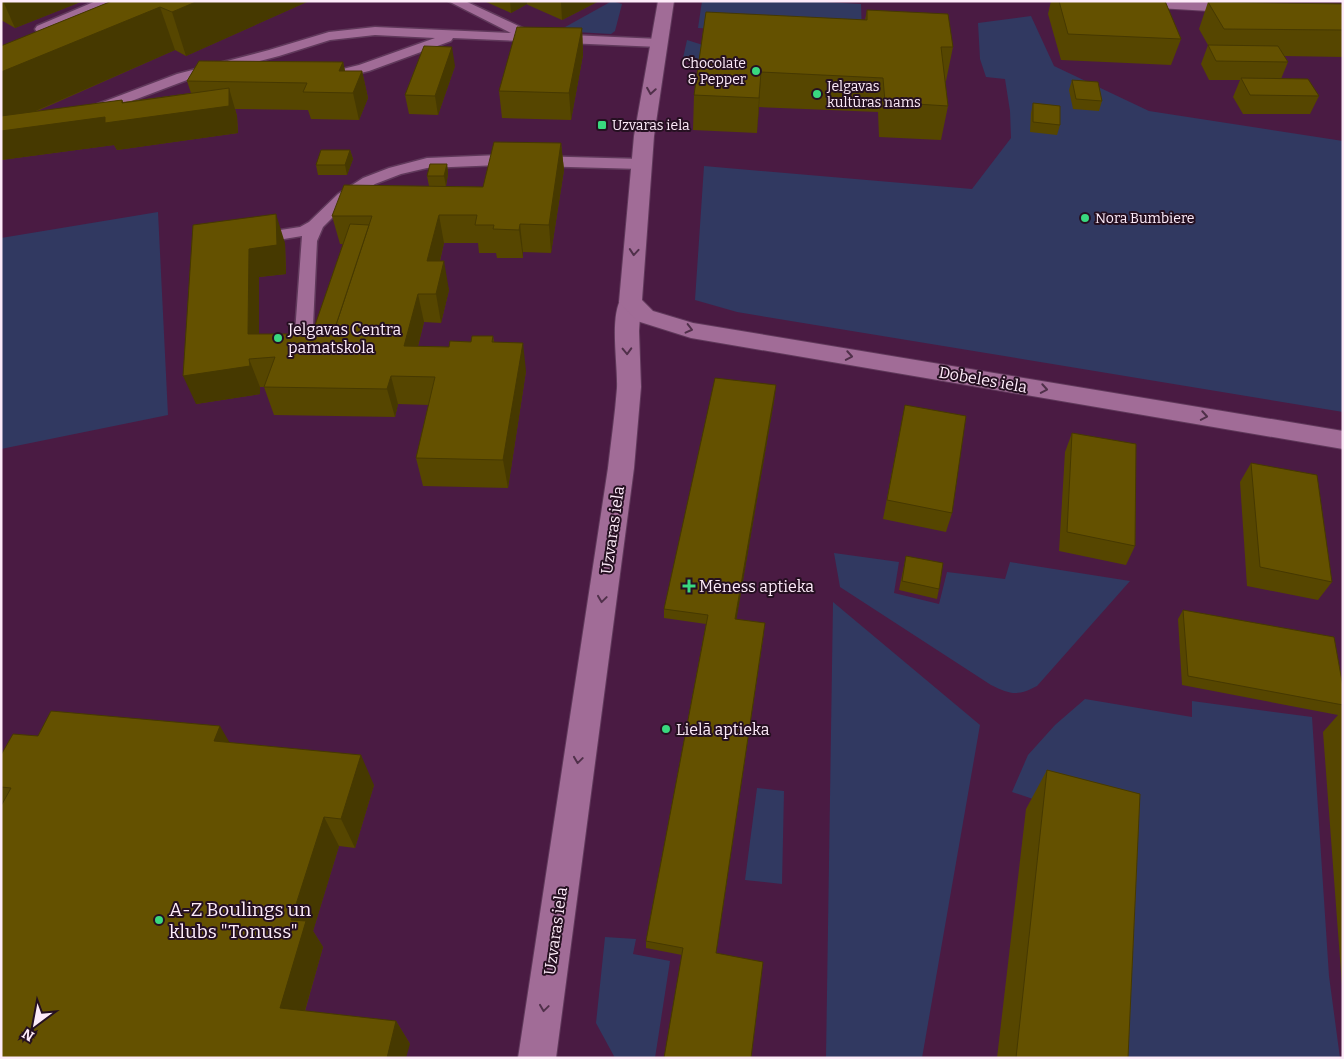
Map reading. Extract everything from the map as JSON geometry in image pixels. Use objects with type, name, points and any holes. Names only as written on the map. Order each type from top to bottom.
[{"type":"main road","name":"Uzvaras iela","points":[[537,1058],[621,468],[629,387],[627,331],[641,164],[666,1]]},
{"type":"main road","points":[[1123,1],[1259,9]]},
{"type":"main road","name":"Dobeles iela","points":[[630,302],[645,316],[691,330],[1343,440]]},
{"type":"lane","points":[[42,28],[108,1]]},
{"type":"lane","points":[[454,1],[529,36]]},
{"type":"lane","points":[[82,115],[136,93],[190,75],[274,53],[329,36],[375,31],[529,36],[659,43]]},
{"type":"lane","points":[[308,78],[328,78],[458,34]]},
{"type":"lane","points":[[190,75],[239,76]]},
{"type":"lane","points":[[182,92],[190,75]]},
{"type":"lane","points":[[243,240],[292,234],[315,225],[344,197],[369,181],[394,171],[427,163],[500,160],[641,164]]},
{"type":"lane","points":[[303,347],[309,241],[315,225]]},
{"type":"shaded area","points":[[612,1],[622,4],[615,31],[611,34],[558,31]]},
{"type":"shaded area","points":[[702,1],[807,1],[861,4],[862,36],[698,28]]},
{"type":"shaded area","points":[[1031,16],[1054,66],[1149,111],[1343,141],[1343,412],[737,312],[695,300],[704,166],[972,189],[1011,138],[1010,111],[1005,79],[986,77],[980,59],[978,23]]},
{"type":"shaded area","points":[[687,40],[706,46],[703,61],[683,58]]},
{"type":"shaded area","points":[[158,212],[168,415],[1,449],[1,238]]},
{"type":"shaded area","points":[[834,553],[899,562],[894,593],[939,604],[947,572],[1005,579],[1010,562],[1130,581],[1037,686],[1014,693],[991,685],[840,587]]},
{"type":"shaded area","points":[[833,602],[980,725],[922,1058],[826,1058]]},
{"type":"shaded area","points":[[1085,699],[1192,717],[1192,701],[1312,717],[1329,976],[1340,1058],[1111,1058],[1125,830],[1012,792],[1028,755],[1055,725]]},
{"type":"shaded area","points":[[757,788],[784,791],[782,884],[745,880]]},
{"type":"shaded area","points":[[605,937],[636,939],[633,954],[670,961],[655,1058],[615,1058],[596,1023]]},
{"type":"building","points":[[112,1],[198,1],[172,12],[160,7],[1,72],[1,46]]},
{"type":"building","points":[[1059,1],[1165,1],[1181,39],[1068,34]]},
{"type":"building","points":[[1208,2],[1343,4],[1343,30],[1224,29]]},
{"type":"building","points":[[867,10],[948,14],[953,47],[941,47],[948,106],[885,102],[883,78],[761,72],[759,98],[694,95],[706,12],[867,20]]},
{"type":"building","points":[[517,27],[582,28],[569,93],[499,91]]},
{"type":"building","points":[[1208,45],[1278,46],[1288,62],[1216,61]]},
{"type":"building","points":[[424,46],[452,47],[435,96],[405,95]]},
{"type":"building","points":[[199,61],[343,62],[339,71],[362,71],[353,93],[303,92],[307,83],[187,81]]},
{"type":"building","points":[[1241,78],[1308,79],[1319,96],[1250,95]]},
{"type":"building","points":[[1072,80],[1098,82],[1102,101],[1076,99]]},
{"type":"building","points":[[229,88],[229,106],[105,123],[105,117],[1,131],[1,116],[122,100],[122,103]]},
{"type":"building","points":[[1033,103],[1060,106],[1060,125],[1033,122]]},
{"type":"building","points":[[494,142],[561,143],[549,225],[520,224],[519,230],[493,229],[494,225],[475,225],[477,215],[439,215],[427,261],[444,261],[436,294],[418,294],[404,346],[449,347],[450,341],[471,342],[472,336],[493,336],[492,342],[523,343],[503,460],[416,458],[435,377],[391,376],[387,389],[264,387],[275,357],[249,359],[250,366],[183,376],[193,225],[276,214],[277,245],[249,249],[248,334],[333,334],[372,216],[332,216],[344,185],[483,187]]},
{"type":"building","points":[[321,150],[350,150],[345,165],[316,165]]},
{"type":"building","points":[[430,164],[447,164],[444,176],[427,176]]},
{"type":"building","points":[[350,224],[369,225],[333,334],[312,334]]},
{"type":"building","points":[[715,378],[776,385],[735,619],[765,623],[716,953],[763,962],[751,1058],[664,1058],[683,948],[646,941],[708,615],[664,609]]},
{"type":"building","points":[[905,405],[966,416],[952,513],[887,500]]},
{"type":"building","points":[[1072,433],[1136,444],[1135,546],[1067,532]]},
{"type":"building","points":[[1251,463],[1317,475],[1332,582],[1260,567]]},
{"type":"building","points":[[906,556],[943,563],[939,589],[902,581]]},
{"type":"building","points":[[1183,610],[1334,637],[1343,687],[1343,705],[1188,676]]},
{"type":"building","name":"A-Z Boulings un klubs \"Tonuss\"","points":[[51,711],[220,726],[214,741],[361,755],[341,819],[324,817],[291,920],[306,921],[280,1008],[396,1021],[387,1058],[1,1058],[1,806],[11,788],[1,787],[1,755],[13,734],[38,736]]},
{"type":"building","points":[[1047,770],[1140,794],[1128,1058],[1016,1058]]},
{"type":"place","name":"Chocolate & Pepper","points":[[756,71]]},
{"type":"place","name":"Jelgavas kultūras nams","points":[[817,94]]},
{"type":"place","name":"Uzvaras iela","points":[[602,125]]},
{"type":"place","name":"Nora Bumbiere","points":[[1085,218]]},
{"type":"place","name":"Jelgavas Centra pamatskola","points":[[278,338]]},
{"type":"place","name":"Mēness aptieka","points":[[689,586]]},
{"type":"place","name":"Lielā aptieka","points":[[666,729]]},
{"type":"place","name":"A-Z Boulings un klubs \"Tonuss\"","points":[[159,920]]}]
